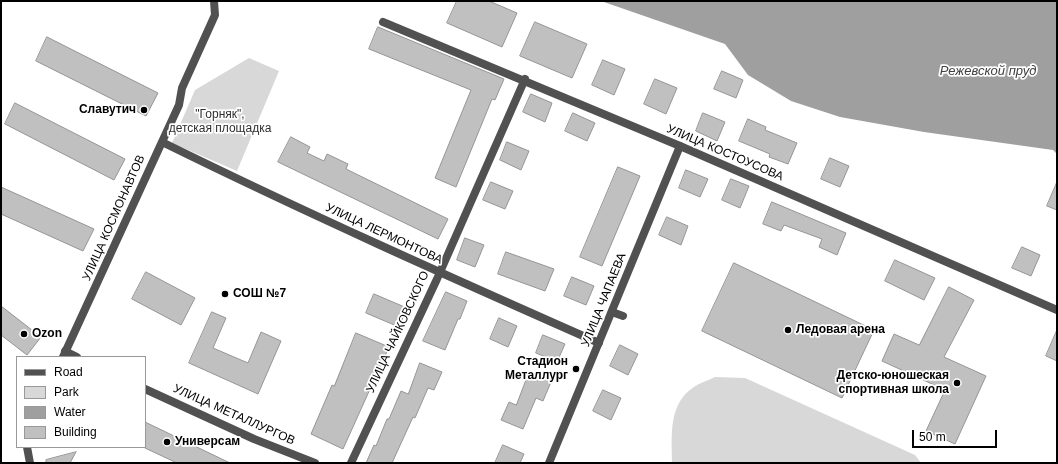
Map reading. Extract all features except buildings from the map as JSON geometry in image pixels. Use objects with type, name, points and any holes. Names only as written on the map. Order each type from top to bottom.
[{"type":"street","name":"УЛИЦА КОСМОНАВТОВ","points":[[64,354],[178,105],[182,88],[214,15],[214,1]]},
{"type":"street","name":"УЛИЦА КОСТОУСОВА","points":[[383,22],[680,146],[1057,310]]},
{"type":"street","name":"УЛИЦА ЧАЙКОВСКОГО","points":[[351,463],[440,272],[524,80]]},
{"type":"street","name":"УЛИЦА ЛЕРМОНТОВА","points":[[162,142],[239,180],[599,343]]},
{"type":"street","name":"УЛИЦА ЧАПАЕВА","points":[[549,463],[680,146]]},
{"type":"street","points":[[612,312],[623,316]]},
{"type":"street","name":"УЛИЦА МЕТАЛЛУРГОВ","points":[[146,389],[254,439],[315,463]]},
{"type":"street","points":[[27,448],[30,463]]},
{"type":"green space","name":"\"Горняк\", детская площадка","points":[[249,58],[279,71],[237,171],[172,143],[195,90]]},
{"type":"green space","points":[[715,377],[745,378],[915,455],[921,463],[672,463],[673,424],[678,405],[683,397],[692,388]]},
{"type":"water","name":"Режевской пруд","points":[[601,1],[1057,1],[1057,154],[1053,150],[924,132],[840,117],[791,101],[748,75],[725,44]]},
{"type":"place","name":"Славутич","points":[[144,110]]},
{"type":"place","name":"СОШ №7","points":[[225,294]]},
{"type":"place","name":"Ледовая арена","points":[[788,330]]},
{"type":"place","name":"Ozon","points":[[24,334]]},
{"type":"place","name":"Стадион Металлург","points":[[576,369]]},
{"type":"place","name":"Детско-юношеская спортивная школа","points":[[957,383]]},
{"type":"place","name":"Универсам","points":[[167,442]]}]
